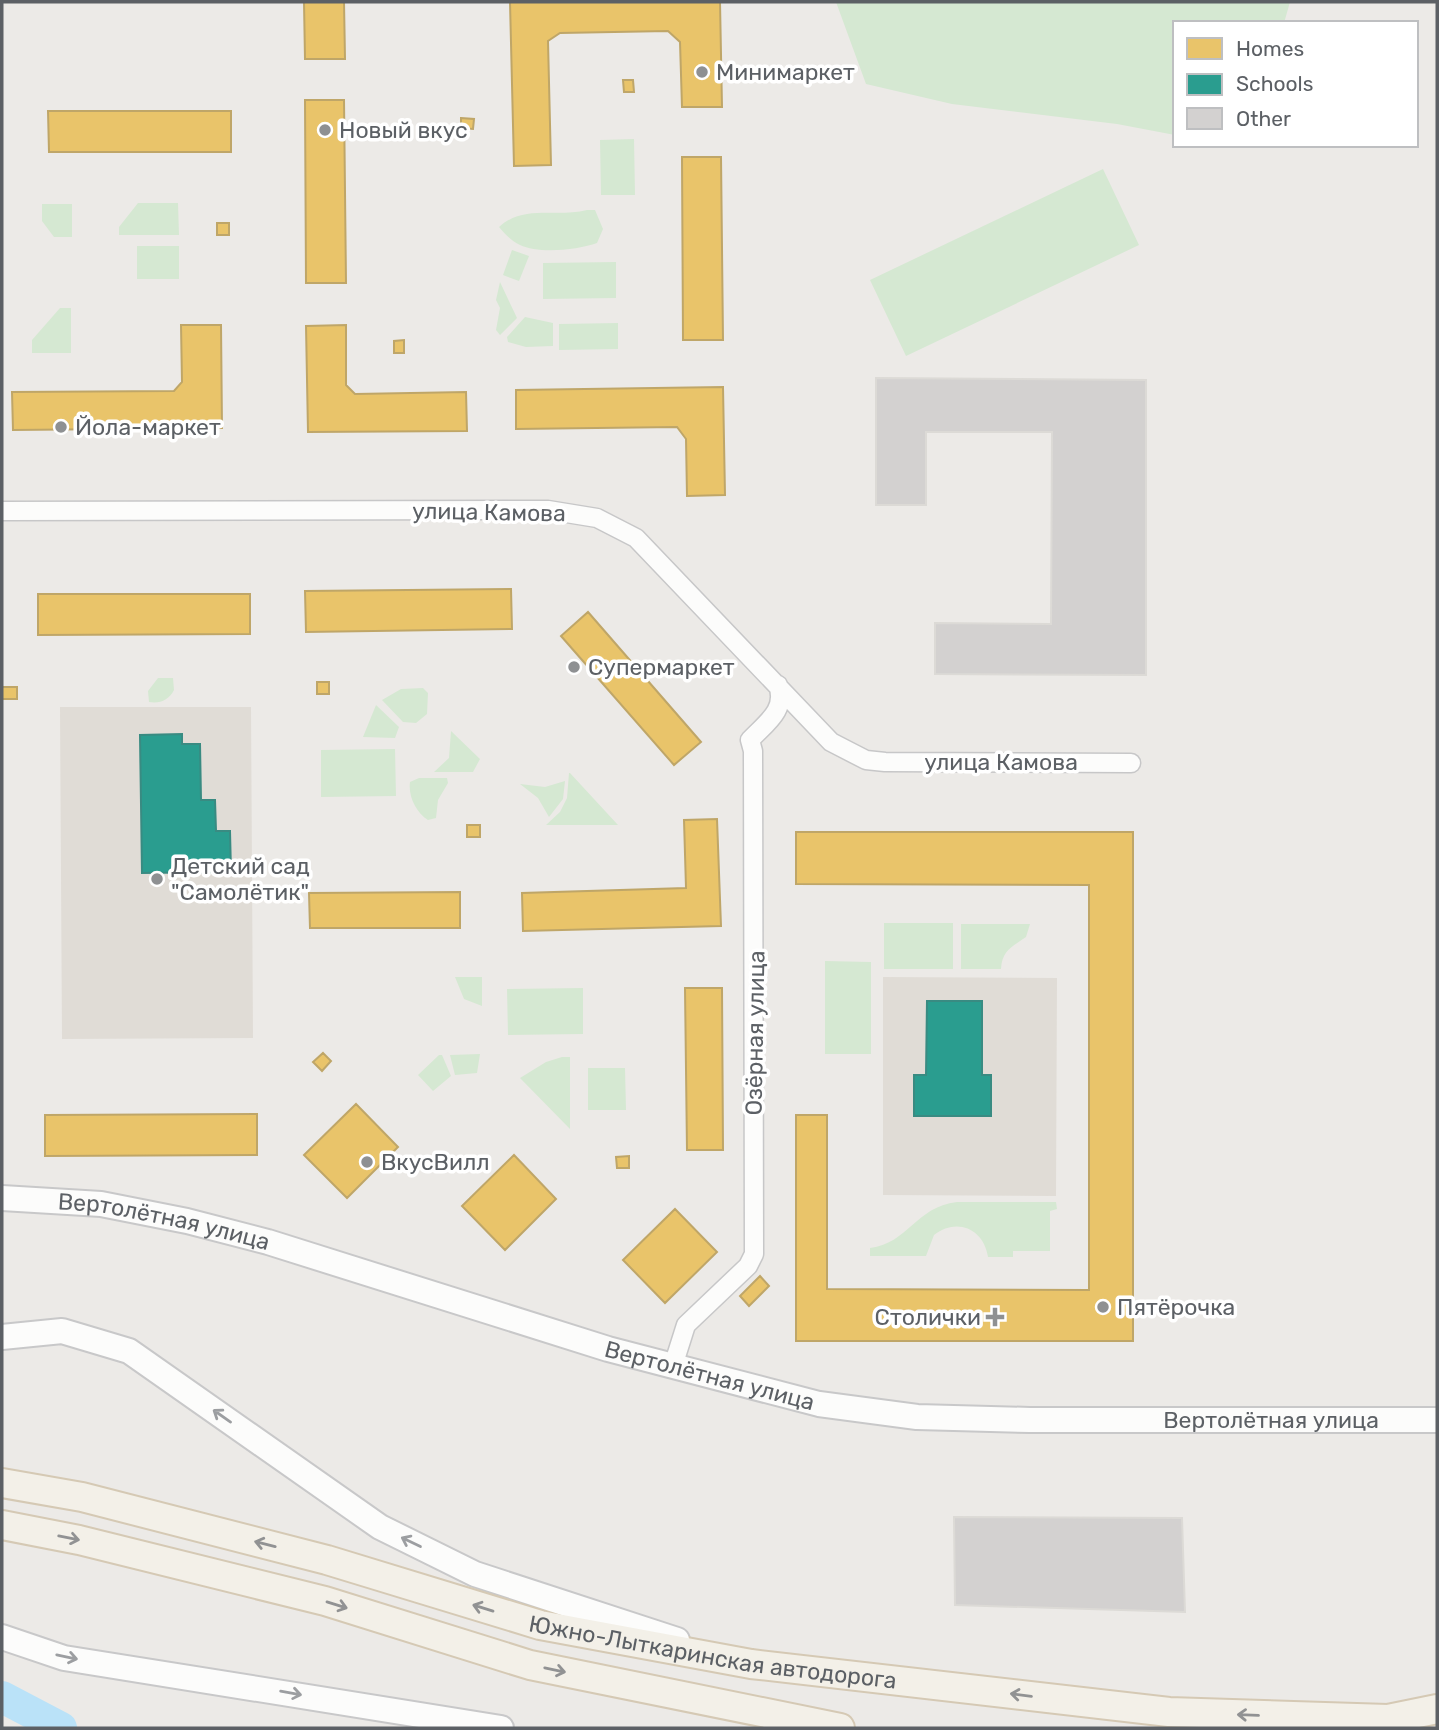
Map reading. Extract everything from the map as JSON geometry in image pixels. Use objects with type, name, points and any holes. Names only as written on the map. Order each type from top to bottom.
[{"type":"main road","name":"Южно-Лыткаринская автодорога","points":[[2,1483],[82,1497],[327,1560],[540,1625],[751,1664],[1169,1712],[1388,1720],[1437,1709]]},
{"type":"main road","name":"Южно-Лыткаринская автодорога","points":[[2,1525],[79,1540],[326,1601],[530,1665],[840,1728]]},
{"type":"street","name":"улица Камова","points":[[2,511],[548,510],[597,518],[636,538],[831,742],[866,760],[1131,763]]},
{"type":"street","name":"Озёрная улица","points":[[673,1366],[686,1325],[748,1266],[754,1254],[756,949],[753,751],[750,740],[781,707],[782,695],[778,684]]},
{"type":"street","name":"Вертолётная улица","points":[[2,1198],[101,1204],[199,1224],[268,1242],[608,1349],[819,1404],[917,1417],[1030,1420],[1437,1420]]},
{"type":"street","points":[[2,1337],[62,1331],[128,1351],[380,1527],[475,1574],[751,1664]]},
{"type":"street","points":[[2,1637],[64,1658],[501,1728]]},
{"type":"shaded area","name":"Детский сад \"Самолётик\"","points":[[60,707],[251,707],[253,1038],[62,1039]]},
{"type":"shaded area","points":[[883,977],[1057,978],[1056,1196],[883,1195]]},
{"type":"green space","points":[[836,2],[1290,2],[1285,21],[1173,21],[1173,135],[1117,124],[952,104],[866,84]]},
{"type":"green space","points":[[634,139],[635,195],[601,195],[600,140]]},
{"type":"green space","points":[[1103,169],[1139,245],[906,356],[870,280]]},
{"type":"green space","points":[[138,203],[178,203],[179,235],[119,235],[119,227]]},
{"type":"green space","points":[[42,204],[72,204],[72,237],[54,237],[42,221]]},
{"type":"green space","points":[[595,210],[603,229],[597,243],[579,248],[528,248],[514,241],[499,227],[519,216]]},
{"type":"green space","points":[[137,246],[179,246],[179,279],[137,279]]},
{"type":"green space","points":[[512,250],[529,256],[519,281],[503,275]]},
{"type":"green space","points":[[616,262],[616,298],[543,299],[543,263]]},
{"type":"green space","points":[[500,282],[517,318],[500,335],[496,330],[500,308],[496,300]]},
{"type":"green space","points":[[60,308],[71,308],[71,353],[32,353],[32,340]]},
{"type":"green space","points":[[525,317],[553,323],[553,346],[526,347],[508,342],[507,337]]},
{"type":"green space","points":[[618,323],[618,349],[559,350],[559,324]]},
{"type":"green space","points":[[158,678],[173,678],[174,690],[164,700],[149,702],[148,691]]},
{"type":"green space","points":[[423,688],[428,693],[427,714],[416,723],[403,722],[382,700],[401,689]]},
{"type":"green space","points":[[376,705],[399,727],[395,738],[363,737]]},
{"type":"green space","points":[[451,731],[480,759],[473,772],[434,772],[449,758]]},
{"type":"green space","points":[[395,749],[396,796],[321,797],[321,750]]},
{"type":"green space","points":[[569,773],[618,825],[546,825],[560,812],[567,798]]},
{"type":"green space","points":[[419,778],[447,778],[448,783],[438,800],[436,818],[428,820],[414,803],[410,782]]},
{"type":"green space","points":[[565,781],[563,799],[549,817],[538,798],[520,784],[545,787]]},
{"type":"green space","points":[[884,923],[953,923],[953,969],[884,969]]},
{"type":"green space","points":[[961,924],[1030,924],[1026,937],[1006,953],[1001,969],[961,969]]},
{"type":"green space","points":[[825,961],[871,962],[871,1054],[825,1054]]},
{"type":"green space","points":[[455,977],[482,977],[482,1006],[464,999]]},
{"type":"green space","points":[[583,988],[583,1034],[508,1035],[507,989]]},
{"type":"green space","points":[[480,1054],[477,1073],[455,1075],[450,1055]]},
{"type":"green space","points":[[442,1055],[451,1076],[433,1091],[418,1075]]},
{"type":"green space","points":[[570,1057],[570,1129],[520,1078],[546,1062]]},
{"type":"green space","points":[[588,1068],[625,1068],[626,1110],[588,1110]]},
{"type":"green space","points":[[957,1202],[1056,1202],[1057,1209],[1050,1211],[1050,1251],[1013,1251],[1013,1257],[988,1257],[981,1239],[975,1233],[968,1229],[952,1227],[934,1235],[926,1256],[870,1256],[870,1248],[883,1245],[904,1233],[931,1211]]},
{"type":"building: Homes","points":[[304,2],[344,2],[345,59],[305,59]]},
{"type":"building: Homes","points":[[510,2],[720,2],[722,107],[682,107],[680,42],[668,31],[560,33],[548,41],[551,165],[514,166]]},
{"type":"building: Homes","points":[[623,80],[633,80],[634,92],[624,92]]},
{"type":"building: Homes","points":[[305,100],[344,100],[346,283],[306,283]]},
{"type":"building: Homes","points":[[48,111],[231,111],[231,152],[49,152]]},
{"type":"building: Homes","points":[[461,118],[474,119],[473,129],[461,128]]},
{"type":"building: Homes","points":[[682,157],[721,157],[723,340],[683,340]]},
{"type":"building: Homes","points":[[217,223],[229,223],[229,235],[217,235]]},
{"type":"building: Homes","points":[[181,325],[221,325],[222,428],[13,430],[12,392],[174,391],[182,382]]},
{"type":"building: Homes","points":[[346,325],[346,385],[355,394],[466,392],[467,431],[308,432],[306,326]]},
{"type":"building: Homes","points":[[404,340],[404,353],[394,353],[394,341]]},
{"type":"building: Homes","points":[[723,387],[725,495],[687,496],[686,439],[677,427],[516,429],[516,390]]},
{"type":"building: Homes","points":[[511,589],[512,629],[306,632],[305,591]]},
{"type":"building: Homes","points":[[38,594],[250,594],[250,634],[38,635]]},
{"type":"building: Homes","points":[[588,612],[701,742],[674,765],[561,636]]},
{"type":"building: Homes","points":[[317,682],[329,682],[329,694],[317,694]]},
{"type":"building: Homes","points":[[2,687],[17,687],[17,699],[2,699]]},
{"type":"building: Homes","points":[[717,819],[721,926],[523,931],[522,893],[686,888],[684,820]]},
{"type":"building: Homes","points":[[467,825],[480,825],[480,837],[467,837]]},
{"type":"building: Homes","points":[[796,832],[1133,832],[1133,1341],[796,1341],[796,1115],[827,1115],[827,1289],[1089,1290],[1089,885],[796,884]]},
{"type":"building: Homes","points":[[460,892],[460,928],[310,928],[309,893]]},
{"type":"building: Homes","points":[[685,988],[722,988],[723,1150],[687,1150]]},
{"type":"building: Homes","points":[[323,1053],[331,1061],[322,1071],[313,1062]]},
{"type":"building: Homes","points":[[356,1104],[398,1147],[347,1198],[304,1155]]},
{"type":"building: Homes","points":[[257,1114],[257,1155],[45,1156],[45,1115]]},
{"type":"building: Homes","points":[[514,1155],[556,1199],[505,1250],[462,1206]]},
{"type":"building: Homes","points":[[629,1156],[629,1168],[617,1168],[616,1157]]},
{"type":"building: Homes","points":[[675,1209],[717,1252],[665,1303],[623,1260]]},
{"type":"building: Homes","points":[[760,1276],[769,1286],[749,1306],[740,1296]]},
{"type":"building: Schools","points":[[182,734],[182,744],[200,744],[201,800],[215,800],[216,831],[230,831],[231,872],[142,873],[140,735]]},
{"type":"building: Schools","points":[[927,1001],[982,1001],[982,1075],[991,1075],[991,1116],[914,1116],[914,1075],[926,1075]]},
{"type":"building: Other","points":[[876,378],[1146,380],[1146,675],[935,674],[935,623],[1051,624],[1052,432],[926,432],[926,505],[876,505]]},
{"type":"building: Other","points":[[954,1517],[1182,1518],[1185,1612],[955,1605]]},
{"type":"waterway","points":[[2,1697],[61,1728]]},
{"type":"place","name":"Минимаркет","points":[[702,72]]},
{"type":"place","name":"Новый вкус","points":[[325,130]]},
{"type":"place","name":"Йола-маркет","points":[[61,427]]},
{"type":"place","name":"Супермаркет","points":[[574,667]]},
{"type":"place","name":"Детский сад \"Самолётик\"","points":[[157,879]]},
{"type":"place","name":"ВкусВилл","points":[[367,1162]]},
{"type":"place","name":"Пятёрочка","points":[[1103,1307]]},
{"type":"place","name":"Столички","points":[[995,1317]]}]
